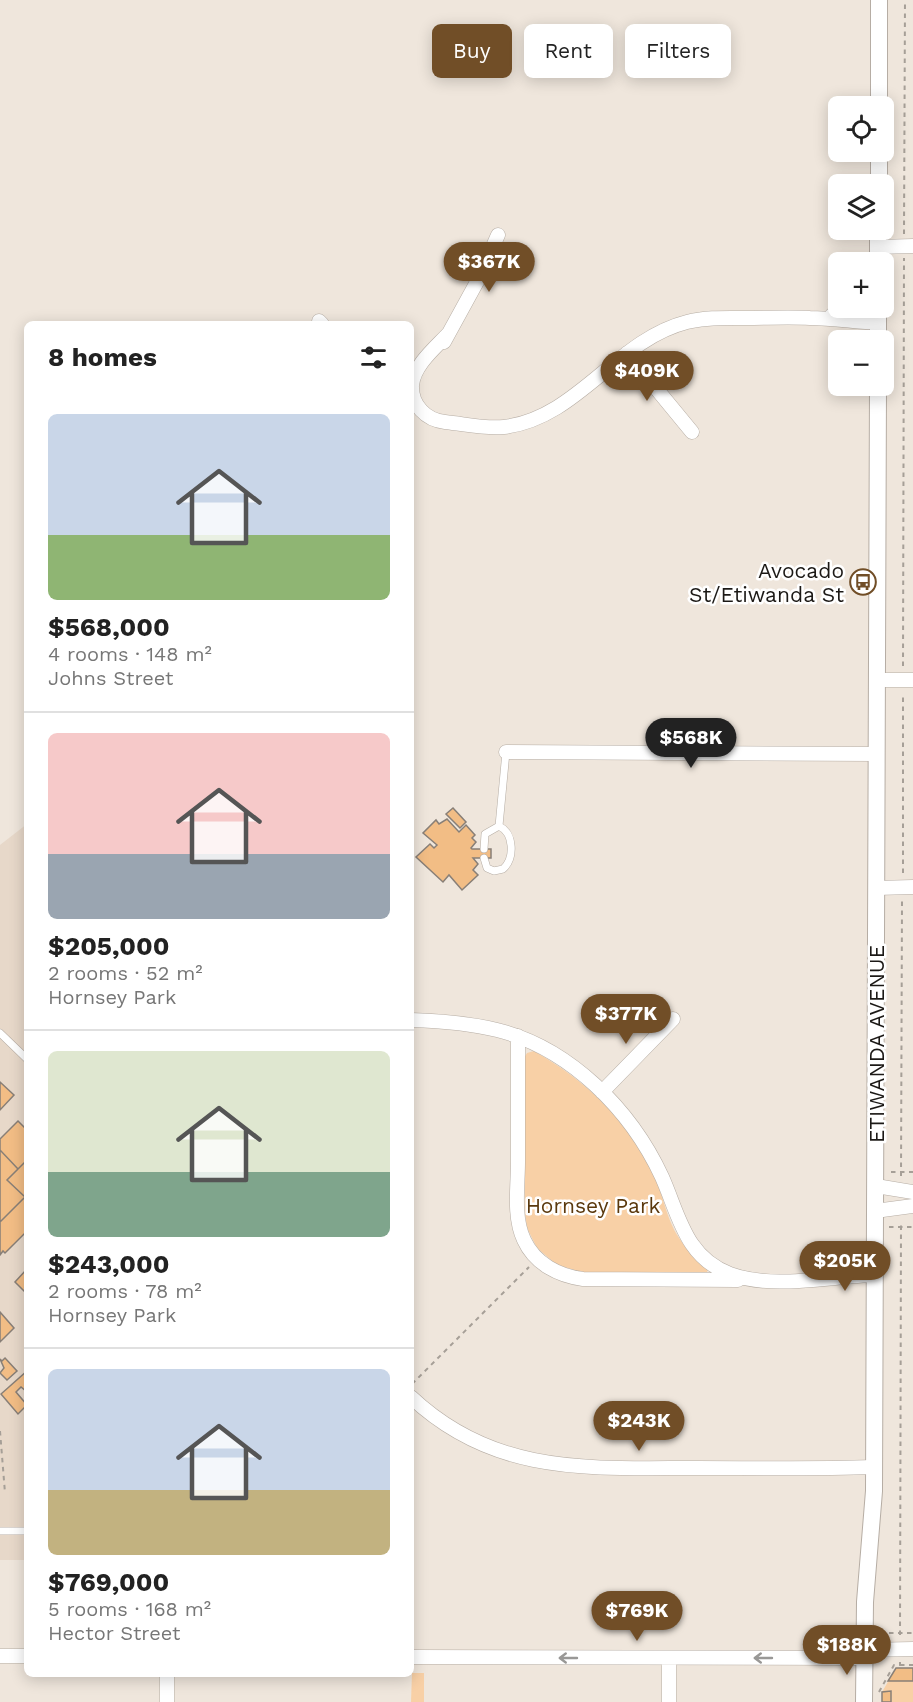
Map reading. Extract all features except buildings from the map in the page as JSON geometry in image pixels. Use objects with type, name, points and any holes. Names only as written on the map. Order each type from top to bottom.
[{"type":"street","points":[[879,0],[879,96]]},
{"type":"street","points":[[498,235],[478,280],[414,390],[428,405],[455,423],[487,428],[534,420],[564,404],[627,353],[657,333],[689,321],[722,318],[828,317]]},
{"type":"street","points":[[878,245],[909,243]]},
{"type":"street","points":[[627,353],[692,432]]},
{"type":"street","name":"ETIWANDA AVENUE","points":[[871,1698],[864,1654],[864,1633],[873,1534],[874,1467],[878,396]]},
{"type":"street","points":[[877,676],[908,677]]},
{"type":"street","points":[[506,752],[877,754]]},
{"type":"street","points":[[876,884],[908,884]]},
{"type":"street","points":[[602,1092],[673,1019]]},
{"type":"street","points":[[414,1020],[473,1025],[518,1036],[561,1059],[618,1108],[644,1142],[687,1238],[720,1269],[752,1280]]},
{"type":"street","points":[[518,1036],[518,1206],[524,1239],[537,1258],[553,1271],[567,1277],[583,1279],[875,1280]]},
{"type":"street","points":[[876,1179],[907,1192]]},
{"type":"street","points":[[875,1219],[907,1207]]},
{"type":"street","points":[[414,1398],[447,1426],[474,1442],[503,1454],[560,1466],[874,1467]]},
{"type":"street","points":[[414,1657],[669,1658],[864,1654],[906,1649]]},
{"type":"street","points":[[0,1656],[24,1656]]},
{"type":"street","points":[[669,1658],[669,1702]]},
{"type":"street","points":[[167,1677],[167,1702]]},
{"type":"lane","points":[[499,826],[506,752]]},
{"type":"lane","points":[[484,849],[485,834],[499,826]]},
{"type":"lane","points":[[484,858],[487,868],[494,871],[503,869],[509,863],[510,838],[506,830],[499,826]]},
{"type":"lane","points":[[0,1033],[24,1056]]},
{"type":"lane","points":[[0,1531],[24,1531]]},
{"type":"path","points":[[905,0],[909,243],[908,884],[901,1172],[907,1192]]},
{"type":"path","points":[[876,1179],[901,1172],[913,1172]]},
{"type":"path","points":[[900,1665],[906,1649],[900,1633],[901,1227],[907,1207]]},
{"type":"path","points":[[875,1219],[901,1227],[913,1227]]},
{"type":"path","points":[[414,1382],[537,1258]]},
{"type":"path","points":[[0,1431],[5,1493]]},
{"type":"path","points":[[864,1633],[913,1633]]},
{"type":"path","points":[[871,1698],[894,1665],[913,1665]]},
{"type":"shaded area","points":[[24,826],[24,1560],[0,1560],[0,845]]},
{"type":"green space","name":"Hornsey Park","points":[[534,1051],[571,1075],[619,1120],[644,1155],[677,1235],[708,1269],[707,1272],[585,1273],[557,1265],[537,1248],[527,1228],[525,1213],[524,1058],[527,1053]]},
{"type":"green space","points":[[896,1668],[913,1668],[913,1702],[882,1702],[882,1692]]},
{"type":"green space","points":[[414,1673],[424,1673],[424,1702],[411,1702],[412,1677],[414,1677]]},
{"type":"place","name":"Avocado St/Etiwanda St","points":[[863,582]]}]
